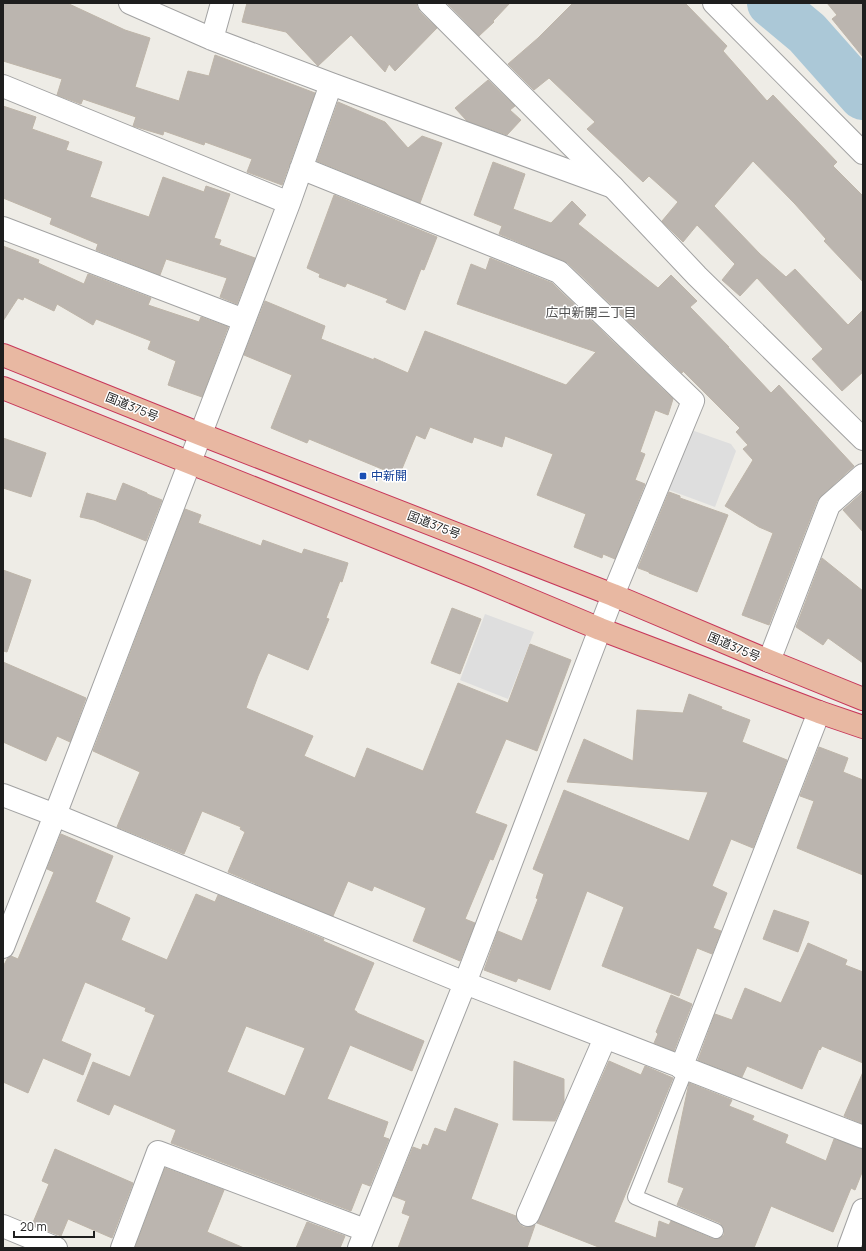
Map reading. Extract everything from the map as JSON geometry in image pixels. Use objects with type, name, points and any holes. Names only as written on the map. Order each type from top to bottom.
[{"type":"highway","name":"国道375号","points":[[3,355],[200,434],[613,595],[769,662],[863,699]]},
{"type":"highway","points":[[3,388],[469,574],[600,629],[818,712],[863,727]]},
{"type":"street","points":[[130,3],[212,39],[613,187]]},
{"type":"street","points":[[212,39],[222,3]]},
{"type":"street","points":[[429,3],[613,187],[697,276],[863,439]]},
{"type":"street","points":[[714,3],[863,153]]},
{"type":"street","points":[[3,947],[244,320],[331,84]]},
{"type":"street","points":[[3,86],[288,203]]},
{"type":"street","points":[[122,1248],[158,1152],[362,1239],[465,983],[613,595],[693,401],[559,272],[301,168]]},
{"type":"street","points":[[3,228],[244,320]]},
{"type":"street","points":[[769,662],[829,505],[863,475]]},
{"type":"street","points":[[684,1068],[818,712]]},
{"type":"street","points":[[3,795],[465,983],[863,1137]]},
{"type":"street","points":[[528,1215],[605,1038]]},
{"type":"street","points":[[849,1248],[863,1210]]},
{"type":"street","points":[[3,1226],[56,1248]]},
{"type":"lane","points":[[684,1068],[635,1197],[716,1231]]},
{"type":"shaded area","points":[[683,427],[731,444],[736,451],[715,507],[661,487]]},
{"type":"shaded area","points":[[485,614],[534,632],[508,699],[460,680]]},
{"type":"building","points":[[3,3],[67,3],[125,30],[150,38],[135,87],[179,101],[188,71],[209,76],[215,55],[315,93],[282,185],[247,172],[252,159],[205,142],[204,145],[164,131],[163,135],[133,126],[136,117],[83,99],[81,104],[57,95],[62,79],[3,61]]},
{"type":"building","points":[[247,3],[417,3],[417,7],[420,12],[437,28],[395,71],[389,64],[385,72],[351,35],[318,66],[286,32],[242,22]]},
{"type":"building","points":[[447,3],[510,3],[493,21],[494,22],[479,36]]},
{"type":"building","points":[[573,3],[685,3],[727,46],[723,51],[767,101],[773,95],[837,162],[833,166],[863,196],[863,282],[824,241],[826,239],[795,204],[753,161],[714,206],[760,254],[786,277],[795,269],[848,325],[863,310],[863,372],[842,391],[812,359],[823,349],[757,278],[740,296],[722,280],[735,264],[697,225],[683,242],[662,221],[678,202],[649,176],[643,182],[587,129],[595,122],[549,78],[534,90],[508,64],[538,38]]},
{"type":"building","points":[[827,3],[863,3],[863,57],[832,19],[837,15]]},
{"type":"building","points":[[488,80],[515,106],[510,110],[521,120],[507,135],[467,121],[455,108]]},
{"type":"building","points":[[338,102],[385,122],[408,148],[422,136],[442,143],[420,203],[317,161]]},
{"type":"building","points":[[3,106],[36,117],[32,129],[69,142],[66,150],[102,162],[90,197],[149,217],[163,177],[204,192],[206,186],[230,194],[214,238],[221,240],[219,245],[255,258],[237,304],[220,297],[227,278],[166,259],[160,275],[96,250],[98,244],[50,224],[52,218],[3,198]]},
{"type":"building","points":[[493,162],[525,174],[513,209],[551,223],[572,201],[586,215],[578,224],[658,288],[671,275],[697,301],[690,307],[771,393],[779,385],[854,466],[817,501],[769,625],[742,615],[773,533],[759,527],[725,506],[753,460],[743,449],[748,445],[736,432],[740,428],[683,371],[682,373],[568,263],[499,234],[502,226],[474,215]]},
{"type":"building","points":[[334,195],[437,237],[424,270],[421,269],[405,310],[386,302],[388,299],[347,283],[345,287],[319,277],[320,274],[307,268]]},
{"type":"building","points":[[3,246],[39,260],[38,263],[84,284],[88,274],[151,298],[148,305],[199,322],[201,317],[228,327],[202,397],[168,385],[176,361],[148,349],[151,341],[96,319],[93,325],[57,304],[54,311],[24,297],[23,300],[18,298],[3,321]]},
{"type":"building","points":[[490,258],[552,283],[673,399],[668,415],[655,410],[640,452],[645,454],[635,480],[645,484],[615,559],[603,554],[602,558],[574,547],[586,514],[537,495],[553,454],[505,436],[502,447],[474,437],[472,443],[430,427],[425,439],[416,435],[399,476],[309,439],[307,443],[271,428],[292,375],[244,355],[265,301],[325,326],[321,339],[374,360],[374,358],[408,373],[425,331],[566,385],[596,352],[457,304],[471,264],[486,270]]},
{"type":"building","points":[[3,438],[46,453],[31,497],[3,488]]},
{"type":"building","points":[[123,483],[162,500],[146,541],[94,520],[80,517],[87,493],[116,501]]},
{"type":"building","points":[[669,492],[680,496],[680,498],[728,515],[697,592],[638,568]]},
{"type":"building","points":[[863,492],[863,532],[843,510]]},
{"type":"building","points":[[185,509],[201,515],[198,523],[261,546],[263,540],[302,554],[304,549],[348,563],[342,582],[340,581],[326,618],[329,619],[308,670],[268,653],[246,708],[313,736],[304,756],[355,778],[367,748],[423,771],[458,683],[508,703],[530,644],[571,660],[537,751],[506,739],[475,813],[507,825],[493,860],[490,859],[465,919],[475,923],[460,961],[413,941],[426,908],[374,886],[372,891],[348,881],[333,916],[228,872],[245,832],[240,829],[241,827],[202,811],[184,854],[117,827],[140,772],[93,751]]},
{"type":"building","points":[[822,558],[863,591],[863,663],[828,638],[823,645],[796,627]]},
{"type":"building","points":[[3,570],[31,580],[7,652],[3,651]]},
{"type":"building","points":[[452,608],[481,619],[460,674],[431,663]]},
{"type":"building","points":[[3,662],[86,698],[70,742],[57,736],[46,761],[3,742]]},
{"type":"building","points":[[689,694],[722,707],[721,709],[750,720],[742,742],[787,760],[753,848],[731,839],[712,886],[727,893],[713,928],[721,931],[712,954],[697,948],[679,996],[602,966],[624,907],[587,891],[550,990],[518,978],[516,982],[484,970],[498,931],[522,941],[538,899],[536,898],[544,874],[533,869],[564,790],[689,841],[708,792],[567,782],[584,739],[633,761],[637,710],[683,713]]},
{"type":"building","points":[[819,747],[848,758],[843,772],[863,780],[863,875],[797,848],[814,801],[800,796]]},
{"type":"building","points":[[61,834],[113,856],[95,902],[130,918],[121,940],[167,960],[196,894],[215,902],[218,895],[324,939],[323,941],[374,963],[354,1010],[357,1013],[424,1041],[412,1071],[350,1045],[327,1099],[388,1122],[383,1137],[389,1139],[370,1186],[362,1183],[351,1211],[171,1143],[176,1130],[114,1104],[109,1115],[77,1101],[93,1062],[130,1077],[155,1015],[145,1011],[146,1008],[85,982],[61,1041],[91,1054],[83,1075],[43,1058],[28,1093],[3,1082],[3,967],[7,959],[11,956],[18,959],[54,872],[47,869]],"holes":[[[246,1026],[305,1048],[285,1096],[227,1072]]]},
{"type":"building","points":[[774,910],[809,922],[798,952],[763,939]]},
{"type":"building","points":[[808,943],[847,960],[845,965],[863,972],[863,1063],[822,1046],[820,1050],[819,1049],[802,1089],[747,1066],[742,1077],[698,1060],[715,1014],[732,1020],[745,988],[781,1003]]},
{"type":"building","points":[[671,995],[692,1004],[674,1051],[654,1043],[658,1034],[656,1032]]},
{"type":"building","points":[[514,1061],[564,1079],[564,1102],[555,1121],[513,1120]]},
{"type":"building","points":[[609,1061],[641,1075],[645,1066],[673,1078],[614,1222],[656,1238],[659,1221],[669,1225],[671,1221],[713,1239],[717,1239],[724,1235],[724,1230],[720,1223],[677,1205],[684,1188],[668,1182],[689,1083],[732,1100],[729,1106],[754,1116],[752,1120],[788,1135],[785,1143],[826,1161],[834,1139],[863,1149],[863,1170],[855,1190],[851,1188],[833,1232],[771,1206],[754,1248],[601,1248],[537,1223]]},
{"type":"building","points":[[863,1072],[863,1124],[844,1116]]},
{"type":"building","points":[[455,1108],[498,1124],[471,1199],[516,1216],[518,1223],[523,1227],[535,1225],[527,1248],[398,1248],[410,1216],[402,1213],[406,1201],[393,1196],[413,1147],[421,1150],[423,1144],[428,1146],[435,1128],[446,1132]]},
{"type":"building","points":[[55,1149],[133,1183],[112,1238],[68,1219],[61,1236],[32,1225],[49,1184],[42,1181]]},
{"type":"building","points":[[165,1168],[224,1190],[207,1232],[244,1248],[135,1248]]},
{"type":"building","points":[[307,1222],[345,1236],[340,1248],[296,1248]]},
{"type":"waterway","points":[[771,3],[807,33],[863,96]]},
{"type":"place","name":"中新開","points":[[363,476]]},
{"type":"district","name":"広中新開三丁目","points":[[591,312]]}]
